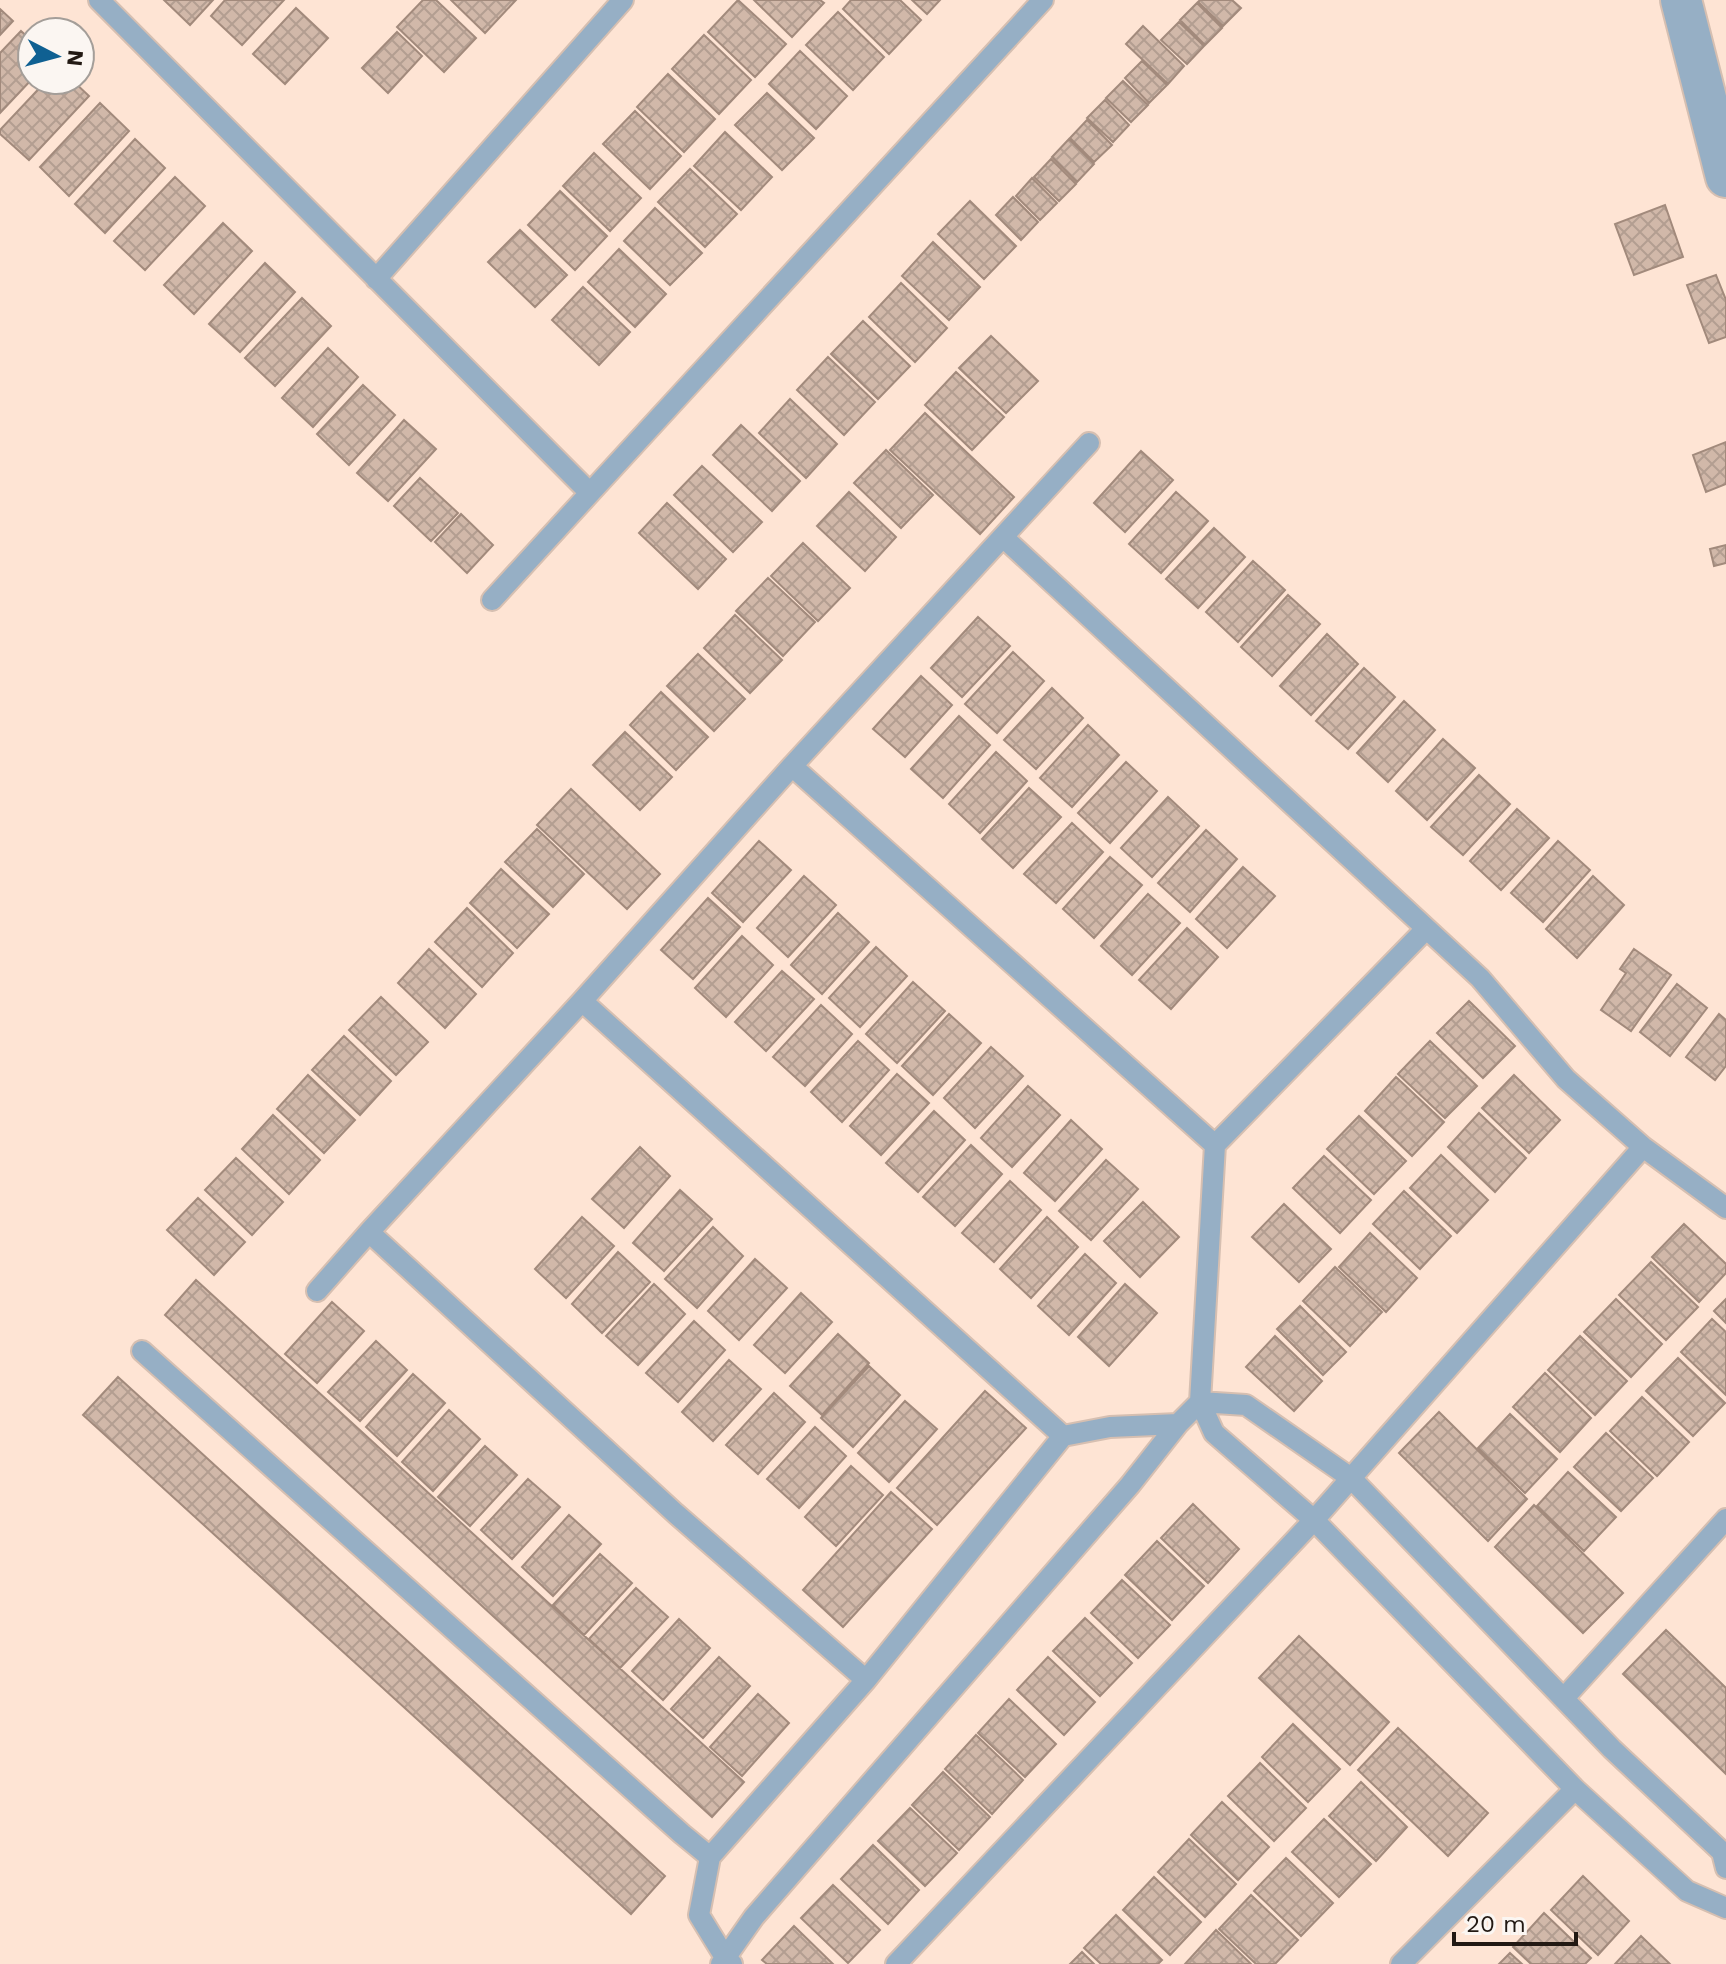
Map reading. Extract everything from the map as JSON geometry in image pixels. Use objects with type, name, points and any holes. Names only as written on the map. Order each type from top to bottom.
[{"type":"street","points":[[1681,0],[1726,177]]},
{"type":"lane","points":[[99,0],[590,493]]},
{"type":"lane","points":[[376,279],[623,0]]},
{"type":"lane","points":[[492,600],[1043,0]]},
{"type":"lane","points":[[317,1291],[1089,443]]},
{"type":"lane","points":[[1003,537],[1480,978],[1566,1079],[1643,1147],[1726,1208]]},
{"type":"lane","points":[[792,766],[1215,1145]]},
{"type":"lane","points":[[1426,929],[1215,1145],[1200,1402],[1214,1433],[1314,1520],[1575,1789],[1687,1891],[1726,1908]]},
{"type":"lane","points":[[582,1001],[1063,1436]]},
{"type":"lane","points":[[896,1964],[1314,1520],[1643,1147]]},
{"type":"lane","points":[[369,1232],[675,1513],[866,1680]]},
{"type":"lane","points":[[142,1351],[710,1857]]},
{"type":"lane","points":[[1178,1424],[1110,1427],[1063,1436],[866,1680],[710,1857],[699,1915],[727,1962],[754,1917],[1200,1402],[1246,1405],[1351,1478],[1612,1749],[1722,1852],[1726,1868]]},
{"type":"lane","points":[[1564,1698],[1726,1519]]},
{"type":"lane","points":[[1401,1964],[1575,1789]]},
{"type":"building","points":[[164,0],[213,0],[190,25]]},
{"type":"building","points":[[225,0],[284,0],[242,45],[211,16]]},
{"type":"building","points":[[423,0],[436,0],[476,38],[444,72],[397,27]]},
{"type":"building","points":[[451,0],[516,0],[485,33]]},
{"type":"building","points":[[738,0],[786,44],[755,77],[708,32]]},
{"type":"building","points":[[754,0],[820,0],[824,3],[792,37]]},
{"type":"building","points":[[851,0],[900,0],[921,20],[889,54],[843,9]]},
{"type":"building","points":[[912,0],[940,0],[927,14]]},
{"type":"building","points":[[1232,0],[1241,8],[1223,26],[1198,2]]},
{"type":"building","points":[[1197,3],[1222,28],[1205,45],[1180,20]]},
{"type":"building","points":[[296,8],[328,38],[285,84],[253,54]]},
{"type":"building","points":[[0,9],[13,21],[0,35]]},
{"type":"building","points":[[838,12],[884,57],[853,90],[806,45]]},
{"type":"building","points":[[1179,22],[1204,46],[1187,64],[1161,40]]},
{"type":"building","points":[[1143,26],[1184,66],[1168,84],[1126,44]]},
{"type":"building","points":[[397,32],[422,56],[388,93],[362,68]]},
{"type":"building","points":[[704,35],[751,80],[719,114],[672,69]]},
{"type":"building","points":[[16,36],[16,96],[0,113],[0,53]]},
{"type":"building","points":[[800,51],[847,96],[816,129],[769,84]]},
{"type":"building","points":[[1142,61],[1167,85],[1149,103],[1125,78]]},
{"type":"building","points":[[668,74],[715,119],[684,152],[637,107]]},
{"type":"building","points":[[1123,81],[1148,105],[1131,122],[1106,98]]},
{"type":"building","points":[[767,93],[814,138],[782,170],[735,125]]},
{"type":"building","points":[[32,96],[89,96],[29,160],[0,134],[0,130]]},
{"type":"building","points":[[1105,100],[1129,125],[1113,142],[1087,118]]},
{"type":"building","points":[[100,103],[129,131],[69,196],[40,167]]},
{"type":"building","points":[[635,111],[681,156],[650,189],[603,144]]},
{"type":"building","points":[[1087,120],[1112,145],[1094,162],[1070,138]]},
{"type":"building","points":[[725,132],[772,177],[741,210],[694,166]]},
{"type":"building","points":[[135,139],[165,168],[105,233],[75,204]]},
{"type":"building","points":[[1069,139],[1094,164],[1077,182],[1052,157]]},
{"type":"building","points":[[594,153],[641,198],[610,231],[563,186]]},
{"type":"building","points":[[1051,159],[1076,184],[1059,201],[1034,177]]},
{"type":"building","points":[[690,169],[737,214],[705,247],[658,202]]},
{"type":"building","points":[[175,177],[205,206],[145,270],[114,241]]},
{"type":"building","points":[[1032,178],[1057,203],[1040,220],[1016,196]]},
{"type":"building","points":[[560,191],[607,236],[575,270],[528,225]]},
{"type":"building","points":[[1013,197],[1038,222],[1021,240],[996,215]]},
{"type":"building","points":[[970,201],[1016,246],[984,279],[938,234]]},
{"type":"building","points":[[1665,205],[1683,257],[1634,275],[1615,224]]},
{"type":"building","points":[[655,208],[702,253],[670,285],[624,241]]},
{"type":"building","points":[[223,223],[252,251],[194,314],[164,285]]},
{"type":"building","points":[[520,230],[567,275],[535,307],[488,262]]},
{"type":"building","points":[[933,242],[980,287],[949,320],[902,276]]},
{"type":"building","points":[[619,249],[666,294],[635,327],[588,282]]},
{"type":"building","points":[[265,263],[295,292],[240,352],[209,324]]},
{"type":"building","points":[[1716,275],[1726,300],[1726,337],[1709,343],[1687,285]]},
{"type":"building","points":[[901,283],[947,328],[915,362],[869,317]]},
{"type":"building","points":[[583,287],[630,332],[599,365],[552,320]]},
{"type":"building","points":[[302,298],[331,326],[275,386],[245,358]]},
{"type":"building","points":[[863,321],[910,366],[878,399],[831,354]]},
{"type":"building","points":[[991,336],[1038,381],[1006,413],[959,368]]},
{"type":"building","points":[[328,348],[358,377],[313,427],[282,398]]},
{"type":"building","points":[[828,357],[875,402],[844,435],[797,390]]},
{"type":"building","points":[[956,372],[1004,417],[972,450],[925,405]]},
{"type":"building","points":[[363,385],[395,415],[349,465],[317,434]]},
{"type":"building","points":[[790,399],[837,444],[806,478],[759,433]]},
{"type":"building","points":[[925,413],[1014,497],[980,534],[890,450]]},
{"type":"building","points":[[404,420],[436,449],[388,501],[357,473]]},
{"type":"building","points":[[741,425],[800,481],[772,511],[713,455]]},
{"type":"building","points":[[1726,442],[1726,484],[1706,492],[1693,455]]},
{"type":"building","points":[[886,450],[933,495],[901,528],[854,483]]},
{"type":"building","points":[[1141,451],[1173,480],[1125,532],[1094,503]]},
{"type":"building","points":[[702,466],[762,522],[733,552],[674,495]]},
{"type":"building","points":[[420,478],[458,513],[431,541],[394,506]]},
{"type":"building","points":[[849,492],[896,537],[865,571],[817,526]]},
{"type":"building","points":[[1176,492],[1208,521],[1161,573],[1129,544]]},
{"type":"building","points":[[667,503],[726,559],[698,589],[639,533]]},
{"type":"building","points":[[461,514],[493,545],[467,573],[435,542]]},
{"type":"building","points":[[1214,528],[1245,557],[1198,608],[1166,579]]},
{"type":"building","points":[[803,543],[850,588],[818,621],[771,576]]},
{"type":"building","points":[[1726,545],[1726,563],[1714,566],[1710,549]]},
{"type":"building","points":[[1253,561],[1285,590],[1238,642],[1206,612]]},
{"type":"building","points":[[768,578],[815,622],[783,656],[736,611]]},
{"type":"building","points":[[1288,595],[1320,624],[1272,676],[1241,647]]},
{"type":"building","points":[[735,615],[782,660],[750,693],[704,648]]},
{"type":"building","points":[[978,617],[1010,646],[962,697],[931,668]]},
{"type":"building","points":[[1327,634],[1358,664],[1311,715],[1280,686]]},
{"type":"building","points":[[1013,652],[1044,681],[997,733],[965,704]]},
{"type":"building","points":[[698,654],[745,699],[714,731],[667,686]]},
{"type":"building","points":[[1364,668],[1395,697],[1348,749],[1316,721]]},
{"type":"building","points":[[921,676],[952,705],[905,757],[873,729]]},
{"type":"building","points":[[1052,688],[1083,718],[1036,769],[1004,740]]},
{"type":"building","points":[[661,692],[708,737],[676,770],[630,725]]},
{"type":"building","points":[[1404,701],[1435,730],[1388,782],[1357,753]]},
{"type":"building","points":[[959,716],[990,745],[943,798],[911,769]]},
{"type":"building","points":[[1088,725],[1119,755],[1072,807],[1040,778]]},
{"type":"building","points":[[625,732],[672,777],[640,810],[593,765]]},
{"type":"building","points":[[1443,739],[1475,768],[1427,820],[1396,791]]},
{"type":"building","points":[[996,752],[1027,781],[980,833],[949,804]]},
{"type":"building","points":[[1126,762],[1157,791],[1110,843],[1078,813]]},
{"type":"building","points":[[1479,775],[1510,804],[1463,855],[1431,827]]},
{"type":"building","points":[[1029,788],[1061,817],[1013,868],[982,839]]},
{"type":"building","points":[[571,789],[660,874],[627,909],[537,825]]},
{"type":"building","points":[[1168,797],[1199,826],[1152,877],[1121,848]]},
{"type":"building","points":[[1517,809],[1549,838],[1501,890],[1470,861]]},
{"type":"building","points":[[1072,823],[1103,852],[1056,903],[1024,874]]},
{"type":"building","points":[[537,829],[584,874],[553,907],[505,862]]},
{"type":"building","points":[[1206,830],[1237,859],[1190,912],[1158,883]]},
{"type":"building","points":[[759,841],[791,870],[743,922],[712,893]]},
{"type":"building","points":[[1558,841],[1590,870],[1543,922],[1511,893]]},
{"type":"building","points":[[1110,857],[1142,885],[1094,938],[1063,909]]},
{"type":"building","points":[[1243,867],[1275,896],[1227,948],[1196,919]]},
{"type":"building","points":[[501,869],[549,914],[517,948],[470,903]]},
{"type":"building","points":[[804,876],[836,905],[788,957],[757,928]]},
{"type":"building","points":[[1593,876],[1624,905],[1577,958],[1546,929]]},
{"type":"building","points":[[1148,894],[1180,923],[1132,975],[1101,946]]},
{"type":"building","points":[[708,898],[740,927],[693,979],[661,950]]},
{"type":"building","points":[[467,908],[513,953],[482,987],[435,942]]},
{"type":"building","points":[[838,913],[869,942],[822,994],[791,965]]},
{"type":"building","points":[[1187,928],[1218,957],[1171,1009],[1139,980]]},
{"type":"building","points":[[742,936],[773,965],[726,1017],[695,988]]},
{"type":"building","points":[[876,947],[907,976],[860,1027],[829,998]]},
{"type":"building","points":[[429,949],[476,994],[445,1028],[398,983]]},
{"type":"building","points":[[1634,949],[1671,975],[1631,1031],[1601,1010],[1626,973],[1620,969]]},
{"type":"building","points":[[782,971],[814,999],[766,1051],[735,1022]]},
{"type":"building","points":[[913,982],[945,1011],[897,1063],[866,1034]]},
{"type":"building","points":[[1677,984],[1707,1008],[1670,1056],[1640,1032]]},
{"type":"building","points":[[381,997],[428,1042],[396,1075],[349,1030]]},
{"type":"building","points":[[1469,1001],[1515,1046],[1483,1078],[1437,1033]]},
{"type":"building","points":[[821,1005],[852,1034],[805,1086],[773,1057]]},
{"type":"building","points":[[949,1014],[981,1043],[933,1095],[902,1066]]},
{"type":"building","points":[[1719,1014],[1726,1020],[1726,1066],[1715,1080],[1686,1057]]},
{"type":"building","points":[[344,1036],[391,1081],[360,1115],[312,1070]]},
{"type":"building","points":[[858,1041],[889,1070],[842,1122],[811,1092]]},
{"type":"building","points":[[1430,1041],[1477,1086],[1445,1118],[1398,1074]]},
{"type":"building","points":[[991,1047],[1023,1076],[975,1128],[944,1098]]},
{"type":"building","points":[[897,1074],[929,1103],[881,1155],[850,1126]]},
{"type":"building","points":[[308,1075],[355,1120],[324,1153],[277,1109]]},
{"type":"building","points":[[1514,1075],[1560,1120],[1529,1153],[1482,1108]]},
{"type":"building","points":[[1396,1077],[1444,1122],[1412,1156],[1365,1111]]},
{"type":"building","points":[[1028,1086],[1060,1115],[1012,1167],[981,1138]]},
{"type":"building","points":[[934,1111],[965,1140],[918,1192],[886,1163]]},
{"type":"building","points":[[1479,1113],[1526,1158],[1495,1192],[1448,1147]]},
{"type":"building","points":[[273,1115],[320,1160],[289,1194],[242,1149]]},
{"type":"building","points":[[1359,1116],[1406,1161],[1374,1194],[1327,1149]]},
{"type":"building","points":[[1071,1120],[1102,1149],[1055,1201],[1024,1173]]},
{"type":"building","points":[[971,1145],[1002,1174],[955,1226],[923,1197]]},
{"type":"building","points":[[640,1147],[670,1176],[624,1228],[592,1199]]},
{"type":"building","points":[[1441,1155],[1488,1200],[1457,1233],[1410,1188]]},
{"type":"building","points":[[1324,1156],[1371,1200],[1340,1233],[1293,1188]]},
{"type":"building","points":[[236,1158],[283,1202],[252,1235],[205,1190]]},
{"type":"building","points":[[1106,1160],[1138,1189],[1091,1240],[1059,1211]]},
{"type":"building","points":[[1010,1181],[1041,1210],[994,1262],[962,1233]]},
{"type":"building","points":[[680,1190],[712,1219],[664,1271],[633,1243]]},
{"type":"building","points":[[1404,1191],[1451,1236],[1420,1269],[1373,1224]]},
{"type":"building","points":[[198,1198],[245,1242],[214,1275],[167,1230]]},
{"type":"building","points":[[1143,1202],[1179,1237],[1140,1277],[1104,1241]]},
{"type":"building","points":[[1284,1204],[1331,1249],[1299,1282],[1252,1237]]},
{"type":"building","points":[[582,1217],[614,1246],[566,1298],[535,1269]]},
{"type":"building","points":[[1047,1217],[1078,1247],[1031,1298],[1000,1269]]},
{"type":"building","points":[[1684,1224],[1726,1264],[1726,1273],[1699,1302],[1652,1257]]},
{"type":"building","points":[[713,1227],[743,1256],[697,1308],[665,1279]]},
{"type":"building","points":[[1370,1233],[1417,1278],[1386,1312],[1339,1267]]},
{"type":"building","points":[[618,1252],[650,1282],[602,1333],[572,1304]]},
{"type":"building","points":[[1085,1254],[1116,1283],[1069,1335],[1038,1306]]},
{"type":"building","points":[[755,1259],[787,1288],[739,1340],[708,1311]]},
{"type":"building","points":[[1651,1262],[1698,1307],[1666,1340],[1619,1295]]},
{"type":"building","points":[[1335,1267],[1382,1312],[1350,1346],[1303,1301]]},
{"type":"building","points":[[196,1280],[744,1782],[712,1817],[165,1315]]},
{"type":"building","points":[[654,1284],[685,1314],[638,1365],[606,1336]]},
{"type":"building","points":[[1125,1284],[1157,1313],[1109,1366],[1078,1337]]},
{"type":"building","points":[[801,1293],[832,1322],[785,1373],[754,1345]]},
{"type":"building","points":[[1616,1299],[1662,1344],[1631,1377],[1584,1332]]},
{"type":"building","points":[[1726,1299],[1726,1323],[1714,1311]]},
{"type":"building","points":[[332,1302],[364,1331],[317,1383],[285,1354]]},
{"type":"building","points":[[1300,1306],[1346,1352],[1323,1375],[1277,1329]]},
{"type":"building","points":[[1712,1319],[1726,1332],[1726,1395],[1681,1352]]},
{"type":"building","points":[[694,1321],[725,1350],[678,1402],[646,1373]]},
{"type":"building","points":[[838,1334],[869,1363],[822,1415],[790,1386]]},
{"type":"building","points":[[1275,1336],[1322,1381],[1294,1411],[1246,1367]]},
{"type":"building","points":[[1580,1336],[1627,1381],[1595,1415],[1548,1370]]},
{"type":"building","points":[[376,1341],[407,1370],[360,1421],[328,1392]]},
{"type":"building","points":[[1678,1358],[1725,1403],[1693,1436],[1646,1391]]},
{"type":"building","points":[[729,1360],[761,1389],[713,1441],[682,1412]]},
{"type":"building","points":[[869,1366],[900,1395],[853,1447],[821,1418]]},
{"type":"building","points":[[1545,1373],[1591,1418],[1560,1452],[1513,1407]]},
{"type":"building","points":[[413,1374],[445,1403],[397,1456],[366,1427]]},
{"type":"building","points":[[118,1377],[665,1876],[631,1914],[83,1415]]},
{"type":"building","points":[[985,1391],[1026,1428],[937,1525],[897,1488]]},
{"type":"building","points":[[774,1393],[805,1422],[758,1474],[726,1445]]},
{"type":"building","points":[[1642,1397],[1689,1442],[1657,1476],[1610,1431]]},
{"type":"building","points":[[905,1401],[937,1429],[889,1482],[858,1453]]},
{"type":"building","points":[[449,1410],[480,1439],[433,1491],[402,1462]]},
{"type":"building","points":[[1439,1412],[1527,1499],[1488,1541],[1399,1453]]},
{"type":"building","points":[[1510,1414],[1557,1459],[1525,1493],[1478,1448]]},
{"type":"building","points":[[815,1427],[846,1456],[799,1508],[767,1479]]},
{"type":"building","points":[[1606,1433],[1653,1478],[1621,1511],[1574,1467]]},
{"type":"building","points":[[485,1446],[517,1475],[470,1526],[438,1497]]},
{"type":"building","points":[[851,1466],[883,1495],[836,1546],[805,1517]]},
{"type":"building","points":[[1568,1472],[1616,1517],[1584,1551],[1537,1506]]},
{"type":"building","points":[[528,1479],[560,1507],[512,1559],[481,1530]]},
{"type":"building","points":[[891,1492],[932,1529],[843,1627],[803,1590]]},
{"type":"building","points":[[1193,1504],[1239,1549],[1208,1583],[1161,1538]]},
{"type":"building","points":[[1534,1505],[1623,1593],[1583,1633],[1495,1547]]},
{"type":"building","points":[[569,1515],[601,1544],[553,1596],[522,1567]]},
{"type":"building","points":[[1157,1541],[1204,1586],[1172,1620],[1125,1575]]},
{"type":"building","points":[[600,1554],[632,1583],[584,1635],[553,1605]]},
{"type":"building","points":[[1122,1580],[1170,1625],[1138,1658],[1091,1613]]},
{"type":"building","points":[[636,1588],[668,1617],[620,1668],[589,1639]]},
{"type":"building","points":[[1085,1618],[1132,1663],[1100,1696],[1053,1651]]},
{"type":"building","points":[[679,1619],[710,1648],[663,1700],[632,1671]]},
{"type":"building","points":[[1666,1630],[1726,1688],[1726,1774],[1623,1674]]},
{"type":"building","points":[[1299,1636],[1389,1722],[1350,1765],[1259,1678]]},
{"type":"building","points":[[719,1657],[750,1686],[703,1738],[671,1709]]},
{"type":"building","points":[[1048,1657],[1095,1702],[1064,1735],[1017,1690]]},
{"type":"building","points":[[758,1694],[789,1723],[742,1776],[710,1747]]},
{"type":"building","points":[[1009,1699],[1056,1744],[1025,1777],[978,1733]]},
{"type":"building","points":[[1293,1724],[1340,1769],[1308,1802],[1262,1757]]},
{"type":"building","points":[[1398,1728],[1488,1813],[1448,1856],[1358,1770]]},
{"type":"building","points":[[976,1735],[1023,1780],[992,1814],[945,1769]]},
{"type":"building","points":[[1260,1763],[1306,1808],[1274,1841],[1228,1796]]},
{"type":"building","points":[[943,1772],[990,1817],[959,1850],[912,1805]]},
{"type":"building","points":[[1361,1782],[1407,1827],[1376,1861],[1329,1816]]},
{"type":"building","points":[[1222,1802],[1269,1847],[1238,1880],[1191,1835]]},
{"type":"building","points":[[910,1808],[957,1853],[925,1886],[878,1841]]},
{"type":"building","points":[[1324,1819],[1371,1864],[1339,1897],[1292,1852]]},
{"type":"building","points":[[1189,1839],[1236,1884],[1205,1917],[1158,1872]]},
{"type":"building","points":[[873,1845],[919,1890],[888,1924],[841,1879]]},
{"type":"building","points":[[1286,1858],[1333,1903],[1301,1936],[1254,1891]]},
{"type":"building","points":[[1583,1876],[1629,1921],[1598,1955],[1551,1910]]},
{"type":"building","points":[[1154,1877],[1201,1922],[1170,1955],[1123,1910]]},
{"type":"building","points":[[833,1885],[880,1930],[848,1963],[801,1918]]},
{"type":"building","points":[[1251,1895],[1298,1940],[1275,1964],[1256,1964],[1219,1929]]},
{"type":"building","points":[[1544,1913],[1591,1958],[1585,1964],[1531,1964],[1513,1947]]},
{"type":"building","points":[[1116,1915],[1162,1960],[1158,1964],[1101,1964],[1084,1948]]},
{"type":"building","points":[[794,1926],[833,1964],[767,1964],[762,1960]]},
{"type":"building","points":[[1216,1930],[1251,1964],[1185,1964]]},
{"type":"building","points":[[1641,1936],[1670,1964],[1615,1964]]},
{"type":"building","points":[[1082,1952],[1094,1964],[1070,1964]]},
{"type":"building","points":[[1510,1953],[1522,1964],[1499,1964]]}]
